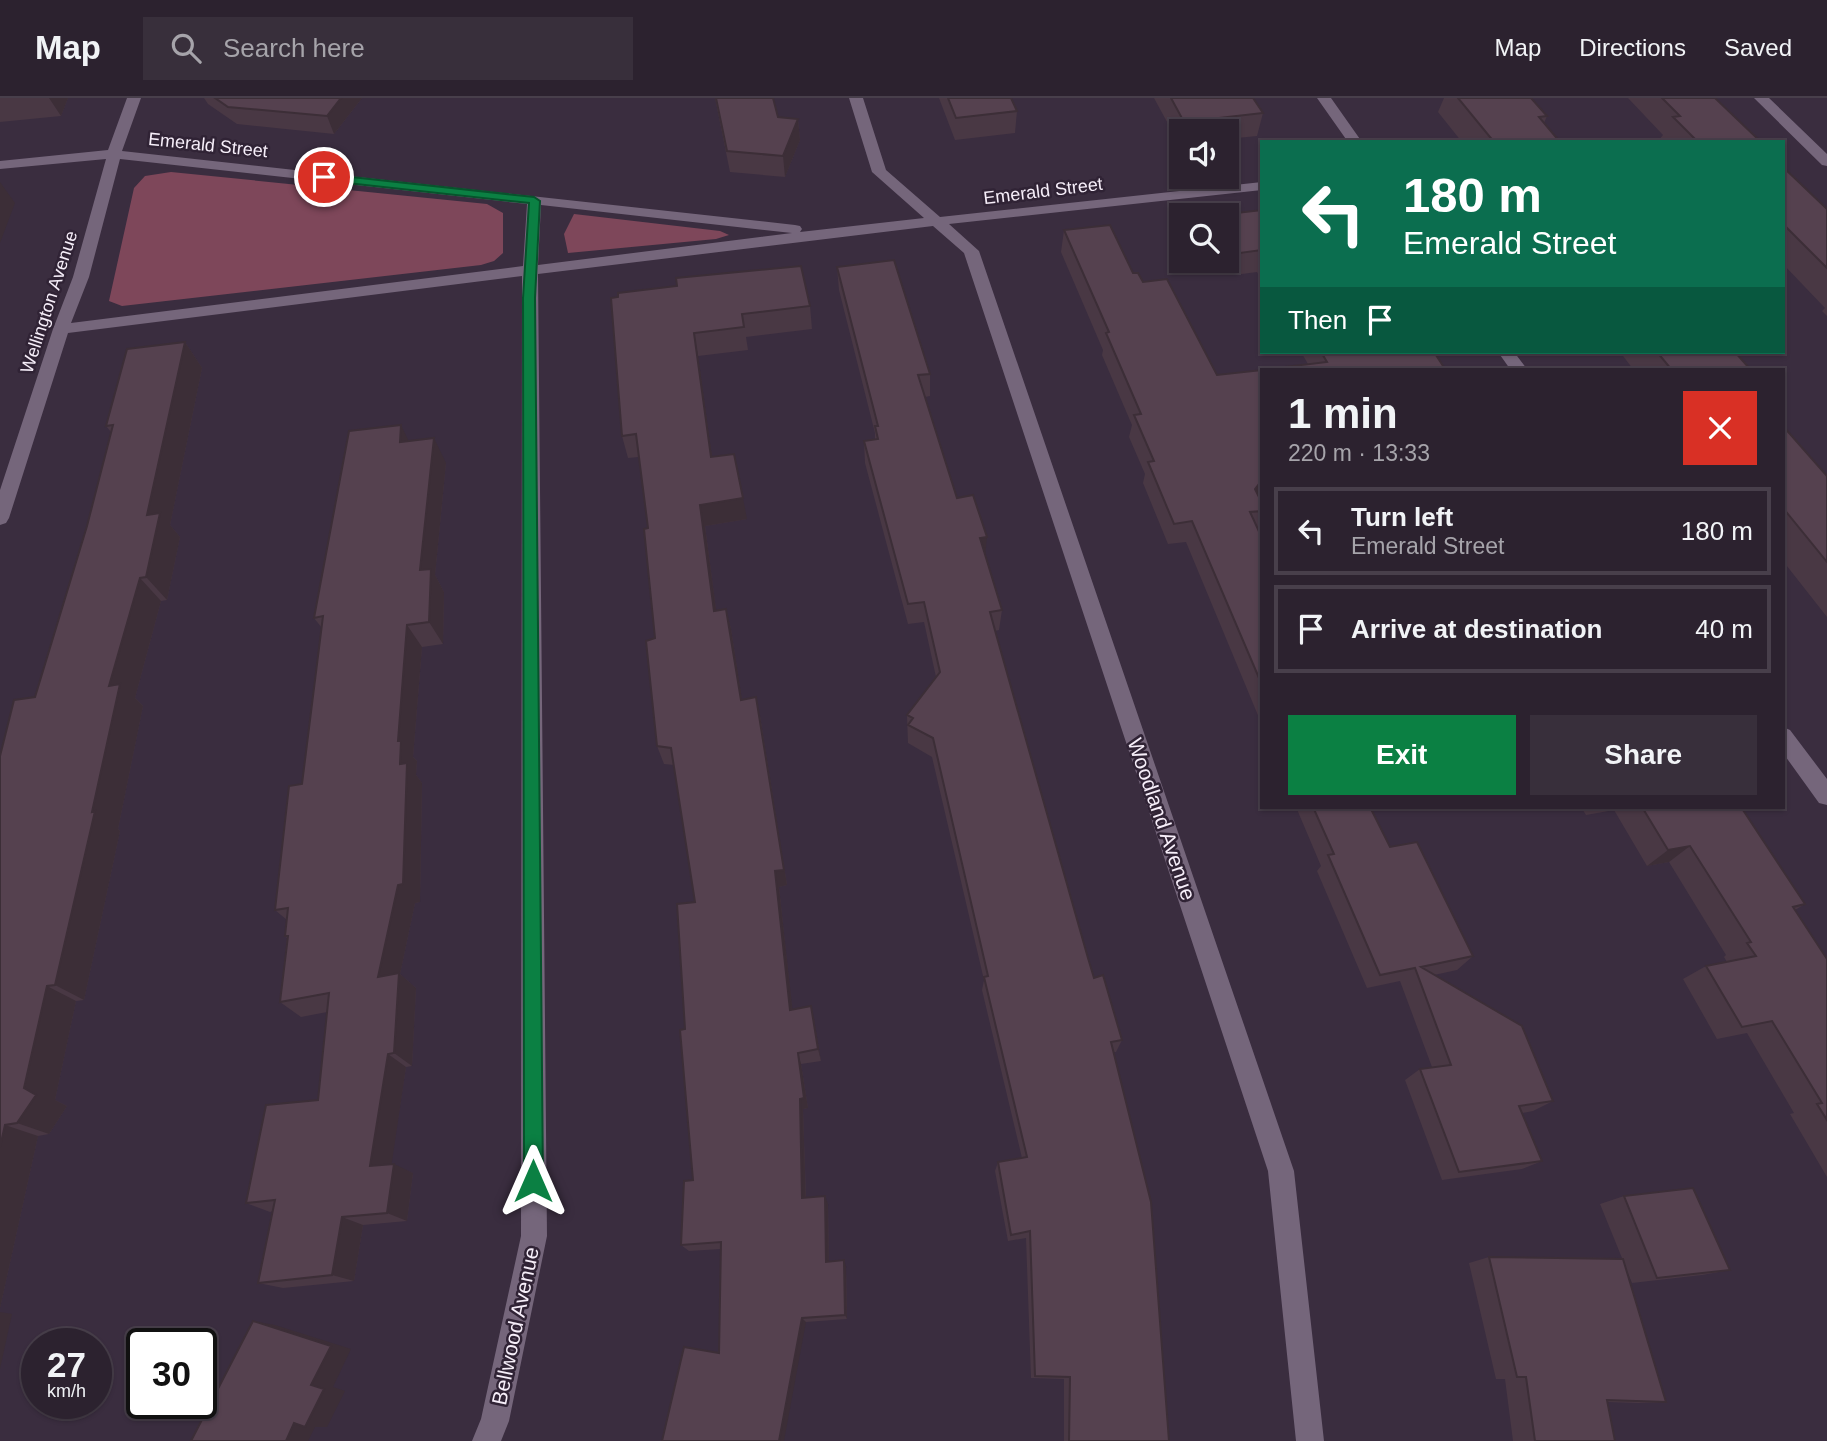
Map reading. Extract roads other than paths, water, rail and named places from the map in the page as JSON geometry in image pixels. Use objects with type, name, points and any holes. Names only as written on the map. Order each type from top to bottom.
[{"type":"street","name":"Wellington Avenue","points":[[0,518],[80,277],[114,154],[134,98]]},
{"type":"street","name":"Woodland Avenue","points":[[856,98],[879,172],[971,251],[1281,1171],[1310,1441]]},
{"type":"street","points":[[1324,98],[1354,140]]},
{"type":"street","points":[[1760,98],[1827,162]]},
{"type":"street","name":"Emerald Street","points":[[0,165],[114,154],[829,233]]},
{"type":"street","name":"Emerald Street","points":[[61,329],[829,233],[1260,186]]},
{"type":"street","name":"Bellwood Avenue","points":[[486,1441],[495,1421],[534,1236],[530,271],[534,201]]},
{"type":"street","points":[[1508,354],[1518,368]]},
{"type":"street","points":[[1785,739],[1827,796]]}]
